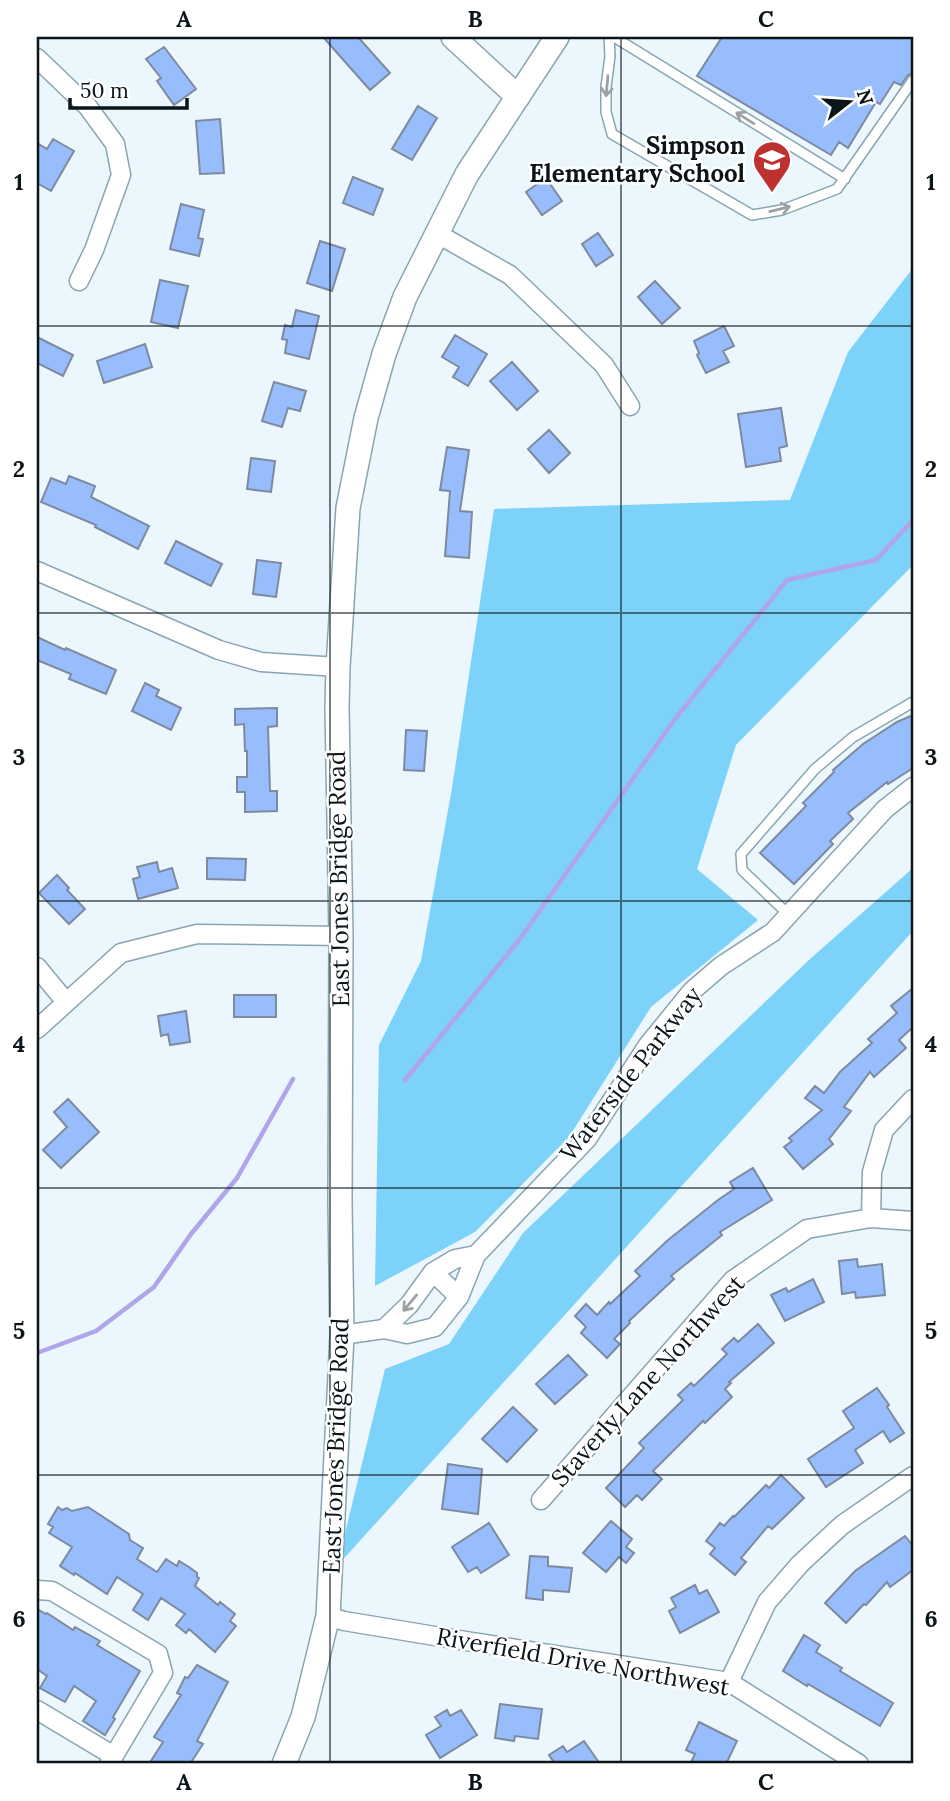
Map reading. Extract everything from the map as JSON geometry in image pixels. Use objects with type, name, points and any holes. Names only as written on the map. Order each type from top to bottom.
[{"type":"street","points":[[453,37],[518,96]]},
{"type":"street","name":"East Jones Bridge Road","points":[[284,1764],[303,1717],[328,1616],[342,1335],[338,667],[348,508],[366,418],[401,308],[467,174],[557,37]]},
{"type":"street","points":[[37,58],[88,107],[116,144],[121,175],[94,250],[79,281]]},
{"type":"street","points":[[436,233],[510,275],[604,365],[630,406]]},
{"type":"street","points":[[37,571],[219,650],[261,662],[338,667]]},
{"type":"street","name":"Waterside Parkway","points":[[342,1335],[384,1329],[407,1334],[435,1327],[459,1297],[476,1255],[587,1139],[648,1045],[692,991],[721,966],[773,932],[884,809],[913,787]]},
{"type":"street","points":[[37,1029],[121,953],[197,934],[341,936]]},
{"type":"street","points":[[37,967],[66,1002]]},
{"type":"street","points":[[871,1217],[872,1172],[884,1130],[913,1099]]},
{"type":"street","name":"Staverly Lane Northwest","points":[[541,1500],[733,1280],[807,1229],[871,1217],[913,1221]]},
{"type":"street","name":"Waterside Parkway","points":[[384,1329],[409,1305],[433,1272],[455,1259],[476,1255]]},
{"type":"street","points":[[433,1272],[459,1297]]},
{"type":"street","points":[[729,1682],[767,1601],[800,1564],[842,1525],[913,1476]]},
{"type":"street","points":[[37,1590],[52,1591],[158,1654],[163,1674],[111,1760],[37,1710]]},
{"type":"street","name":"Riverfield Drive Northwest","points":[[328,1616],[453,1639],[729,1682],[859,1764]]},
{"type":"lane","points":[[845,179],[617,38],[610,57],[606,87],[606,112],[612,134],[752,215],[782,210],[837,189],[845,179],[913,80]]},
{"type":"lane","points":[[789,915],[742,870],[741,854],[815,769],[853,737],[913,702]]},
{"type":"shaded area","points":[[913,268],[913,565],[736,745],[697,869],[758,920],[651,1007],[569,1137],[475,1232],[375,1286],[379,1045],[421,961],[452,788],[494,509],[790,500],[848,352]]},
{"type":"shaded area","points":[[913,868],[913,931],[337,1566],[385,1369],[449,1344],[523,1233],[810,959]]},
{"type":"building","points":[[323,37],[358,37],[390,73],[370,90]]},
{"type":"building","points":[[722,37],[913,37],[913,73],[908,75],[901,85],[894,82],[880,104],[876,102],[848,148],[839,142],[831,155],[697,76]]},
{"type":"building","points":[[164,47],[196,89],[174,105],[157,81],[161,78],[146,59]]},
{"type":"building","points":[[418,106],[437,118],[412,160],[392,149]]},
{"type":"building","points":[[220,119],[224,173],[200,174],[196,121]]},
{"type":"building","points":[[53,139],[74,151],[51,191],[37,183],[37,143],[47,149]]},
{"type":"building","points":[[353,177],[383,189],[373,215],[343,203]]},
{"type":"building","points":[[546,178],[562,201],[542,215],[526,192]]},
{"type":"building","points":[[181,204],[204,210],[198,238],[203,239],[199,256],[170,249]]},
{"type":"building","points":[[598,233],[613,255],[596,266],[582,244]]},
{"type":"building","points":[[320,241],[345,249],[332,291],[307,283]]},
{"type":"building","points":[[160,280],[188,286],[178,328],[151,322]]},
{"type":"building","points":[[655,281],[680,308],[662,324],[638,297]]},
{"type":"building","points":[[296,310],[319,316],[309,359],[285,353],[287,340],[282,339],[285,325],[292,327]]},
{"type":"building","points":[[724,326],[734,346],[723,351],[729,362],[706,373],[697,355],[699,353],[694,341]]},
{"type":"building","points":[[455,335],[487,354],[468,386],[453,377],[459,367],[442,357]]},
{"type":"building","points":[[37,337],[73,355],[63,376],[37,363]]},
{"type":"building","points":[[145,344],[152,367],[104,383],[97,361]]},
{"type":"building","points":[[512,362],[538,391],[517,410],[490,381]]},
{"type":"building","points":[[274,382],[306,391],[300,411],[288,408],[282,427],[262,421]]},
{"type":"building","points":[[781,408],[787,446],[779,448],[781,461],[746,467],[738,414]]},
{"type":"building","points":[[549,430],[570,453],[549,473],[528,449]]},
{"type":"building","points":[[447,447],[469,450],[460,511],[472,512],[469,558],[445,556],[450,491],[440,490]]},
{"type":"building","points":[[251,458],[275,461],[271,492],[247,489]]},
{"type":"building","points":[[69,476],[95,486],[91,497],[149,526],[138,549],[95,527],[96,525],[41,502],[51,478],[66,484]]},
{"type":"building","points":[[176,541],[222,564],[211,586],[165,563]]},
{"type":"building","points":[[257,560],[281,563],[276,597],[253,594]]},
{"type":"building","points":[[37,637],[116,670],[106,694],[69,679],[71,674],[37,660]]},
{"type":"building","points":[[145,683],[159,690],[156,696],[181,708],[171,730],[132,711]]},
{"type":"building","points":[[277,708],[277,726],[268,727],[270,791],[277,791],[277,811],[245,812],[245,792],[237,792],[237,777],[247,777],[247,751],[244,724],[235,725],[235,709]]},
{"type":"building","points":[[913,715],[913,768],[888,784],[887,782],[848,813],[853,819],[830,841],[833,844],[794,884],[760,853],[806,806],[803,803],[833,770],[863,744]]},
{"type":"building","points":[[406,730],[427,731],[424,771],[404,770]]},
{"type":"building","points":[[207,858],[246,859],[245,880],[207,879]]},
{"type":"building","points":[[157,862],[159,872],[172,868],[178,888],[138,899],[133,879],[140,877],[137,867]]},
{"type":"building","points":[[57,875],[85,909],[69,924],[39,893]]},
{"type":"building","points":[[913,988],[913,1027],[899,1040],[906,1048],[874,1077],[870,1072],[844,1107],[851,1111],[829,1139],[833,1144],[803,1169],[784,1147],[792,1141],[789,1138],[822,1110],[805,1098],[815,1086],[824,1093],[840,1072],[872,1043],[868,1039],[897,1013],[891,1006]]},
{"type":"building","points":[[234,995],[276,995],[276,1017],[234,1017]]},
{"type":"building","points":[[186,1011],[190,1042],[170,1045],[168,1034],[161,1036],[158,1016]]},
{"type":"building","points":[[68,1099],[99,1132],[61,1168],[43,1150],[67,1127],[54,1112]]},
{"type":"building","points":[[753,1168],[772,1200],[720,1232],[722,1235],[671,1276],[674,1279],[629,1321],[614,1339],[620,1344],[607,1358],[581,1333],[586,1327],[575,1316],[586,1304],[597,1315],[640,1276],[635,1271],[668,1240],[734,1189],[730,1182]]},
{"type":"building","points":[[857,1259],[858,1267],[882,1264],[885,1295],[856,1298],[855,1292],[842,1294],[839,1261]]},
{"type":"building","points":[[813,1279],[824,1302],[785,1321],[771,1295],[786,1288],[788,1292]]},
{"type":"building","points":[[758,1324],[774,1343],[729,1382],[731,1383],[725,1389],[732,1397],[705,1423],[703,1421],[653,1471],[662,1479],[642,1500],[637,1495],[625,1507],[606,1488],[644,1448],[639,1443],[683,1400],[678,1395],[691,1383],[694,1386],[727,1354],[722,1349],[734,1338],[738,1342]]},
{"type":"building","points":[[568,1355],[587,1375],[555,1404],[536,1384]]},
{"type":"building","points":[[877,1388],[904,1433],[890,1442],[883,1431],[855,1450],[863,1463],[826,1487],[808,1459],[854,1428],[843,1411]]},
{"type":"building","points":[[513,1407],[537,1430],[507,1462],[482,1439]]},
{"type":"building","points":[[448,1464],[482,1469],[478,1514],[442,1509]]},
{"type":"building","points":[[781,1475],[804,1498],[772,1529],[768,1526],[741,1558],[746,1562],[735,1575],[710,1554],[715,1548],[706,1541],[720,1523],[724,1526],[766,1485],[769,1488]]},
{"type":"building","points":[[58,1507],[72,1511],[88,1507],[129,1534],[130,1540],[143,1548],[137,1559],[157,1572],[166,1559],[177,1566],[179,1561],[189,1567],[199,1578],[195,1586],[218,1605],[220,1602],[235,1614],[230,1621],[236,1626],[215,1652],[189,1629],[186,1633],[176,1625],[185,1614],[161,1598],[148,1620],[133,1610],[143,1594],[117,1577],[107,1594],[60,1566],[72,1547],[49,1533],[53,1527],[48,1524]]},
{"type":"building","points":[[611,1521],[632,1539],[626,1547],[634,1553],[626,1563],[619,1557],[606,1572],[583,1553]]},
{"type":"building","points":[[489,1523],[509,1555],[481,1573],[477,1567],[468,1572],[452,1547]]},
{"type":"building","points":[[905,1536],[913,1546],[913,1570],[890,1587],[887,1582],[846,1623],[825,1603],[855,1571]]},
{"type":"building","points":[[530,1556],[548,1557],[548,1566],[572,1568],[569,1592],[543,1590],[543,1600],[526,1598]]},
{"type":"building","points":[[695,1585],[699,1594],[707,1590],[719,1612],[680,1633],[669,1611],[676,1607],[671,1598]]},
{"type":"building","points":[[37,1609],[73,1630],[75,1627],[100,1641],[97,1645],[140,1671],[105,1735],[83,1721],[96,1701],[74,1686],[65,1702],[40,1688],[47,1676],[37,1669]]},
{"type":"building","points":[[804,1635],[820,1645],[816,1652],[842,1668],[840,1671],[893,1703],[880,1726],[783,1671]]},
{"type":"building","points":[[197,1665],[228,1682],[197,1741],[203,1744],[190,1764],[149,1764],[163,1742],[154,1737],[181,1695],[177,1693],[185,1677],[188,1678]]},
{"type":"building","points":[[500,1704],[542,1709],[538,1739],[515,1736],[514,1741],[495,1738]]},
{"type":"building","points":[[447,1710],[450,1716],[461,1710],[477,1735],[440,1758],[426,1735],[441,1726],[435,1717]]},
{"type":"building","points":[[699,1722],[737,1741],[726,1764],[690,1764],[695,1754],[686,1750]]},
{"type":"building","points":[[584,1741],[600,1764],[548,1764],[553,1761],[549,1755],[563,1746],[567,1752]]},
{"type":"waterway","points":[[405,1080],[519,940],[675,719],[787,580],[876,560],[913,520]]},
{"type":"waterway","points":[[37,1353],[96,1331],[154,1287],[191,1234],[237,1178],[293,1079]]},
{"type":"place","name":"Simpson Elementary School","points":[[772,194]]}]
